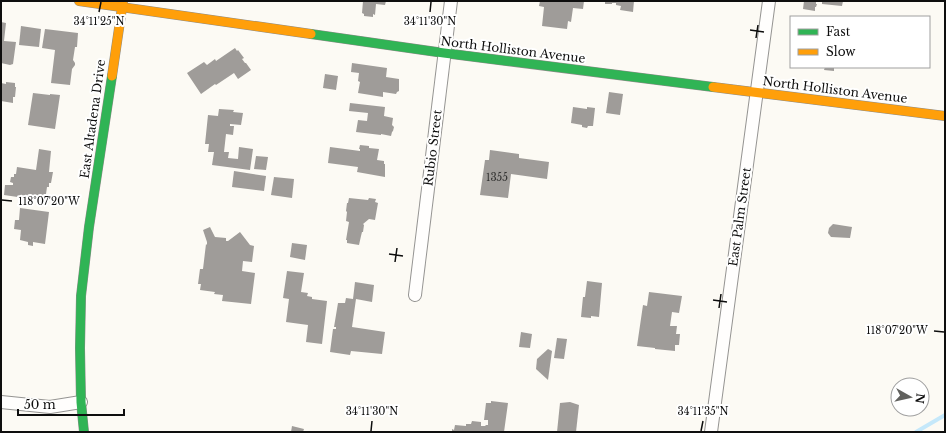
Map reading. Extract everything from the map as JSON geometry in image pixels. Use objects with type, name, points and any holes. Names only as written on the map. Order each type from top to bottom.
[{"type":"street","name":"North Holliston Avenue","points":[[79,1],[122,4],[444,53],[945,116]]},
{"type":"street","name":"Rubio Street","points":[[415,295],[451,1]]},
{"type":"street","name":"East Palm Street","points":[[711,432],[769,1]]},
{"type":"street","name":"East Altadena Drive","points":[[84,432],[81,402],[81,296],[89,227],[122,4]]},
{"type":"street","points":[[1,402],[50,407],[81,402]]},
{"type":"building","points":[[363,1],[386,1],[385,5],[376,4],[375,15],[373,14],[373,17],[364,16],[362,13]]},
{"type":"building","points":[[540,1],[584,1],[583,9],[573,8],[571,22],[568,21],[567,29],[542,26],[544,7],[539,6]]},
{"type":"building","points":[[605,1],[634,1],[633,12],[620,10],[621,6],[616,5],[616,3],[605,4]]},
{"type":"building","points":[[804,1],[816,1],[817,4],[815,11],[803,9]]},
{"type":"building","points":[[822,1],[843,1],[842,6],[822,4]]},
{"type":"building","points":[[1,22],[6,23],[4,41],[16,42],[13,64],[10,65],[1,63]]},
{"type":"building","points":[[21,26],[41,29],[39,47],[19,45]]},
{"type":"building","points":[[45,29],[78,33],[77,47],[75,47],[73,60],[75,65],[72,69],[70,85],[51,83],[55,50],[42,48]]},
{"type":"building","points":[[235,48],[244,58],[242,59],[251,70],[238,79],[234,73],[201,94],[187,73],[204,62],[207,65],[215,59],[216,61]]},
{"type":"building","points":[[352,63],[387,68],[386,77],[399,79],[399,91],[396,94],[383,92],[383,97],[358,93],[360,82],[358,81],[359,73],[351,72]]},
{"type":"building","points":[[825,68],[834,68],[834,71],[824,70]]},
{"type":"building","points":[[325,74],[338,76],[336,90],[323,88]]},
{"type":"building","points":[[6,82],[15,83],[15,97],[13,97],[13,103],[1,101],[1,83],[6,84]]},
{"type":"building","points":[[609,92],[623,94],[620,115],[606,113]]},
{"type":"building","points":[[33,93],[60,95],[55,129],[28,125]]},
{"type":"building","points":[[350,103],[385,107],[384,116],[393,118],[392,125],[394,127],[391,136],[356,132],[358,120],[367,121],[368,113],[349,111]]},
{"type":"building","points":[[573,107],[587,109],[587,107],[595,108],[593,126],[588,126],[587,128],[582,127],[582,125],[571,123]]},
{"type":"building","points":[[219,109],[234,110],[233,112],[243,113],[241,125],[230,124],[230,126],[234,126],[233,135],[226,134],[224,152],[229,152],[228,158],[238,159],[239,147],[253,149],[250,170],[212,165],[214,152],[208,152],[209,144],[205,144],[208,115],[218,116]]},
{"type":"building","points":[[360,145],[379,149],[377,160],[384,161],[385,177],[357,172],[358,167],[328,163],[330,147],[360,151]]},
{"type":"building","points":[[39,149],[51,151],[49,172],[53,172],[51,183],[49,183],[49,187],[47,187],[45,201],[4,195],[5,185],[13,185],[13,183],[10,182],[11,177],[14,177],[14,174],[16,174],[17,167],[36,170]]},
{"type":"building","points":[[490,150],[519,154],[519,158],[549,162],[547,179],[511,174],[508,198],[480,195],[485,160],[489,160]]},
{"type":"building","points":[[256,156],[268,157],[266,170],[254,169]]},
{"type":"building","points":[[234,171],[266,176],[264,191],[232,187]]},
{"type":"building","points":[[274,177],[294,179],[292,198],[271,195]]},
{"type":"building","points":[[349,198],[368,200],[369,198],[376,199],[375,202],[378,203],[375,220],[369,219],[363,224],[363,232],[359,245],[347,243],[346,240],[349,222],[346,221],[346,211]]},
{"type":"building","points":[[20,208],[49,212],[45,244],[33,242],[33,246],[28,245],[28,242],[20,240],[21,230],[14,229],[15,220],[19,220]]},
{"type":"building","points":[[833,224],[852,227],[850,238],[831,237],[828,233],[829,228]]},
{"type":"building","points":[[210,227],[215,237],[226,238],[226,241],[240,232],[250,245],[254,246],[252,262],[243,261],[242,271],[255,273],[251,304],[222,301],[223,295],[214,294],[215,292],[200,290],[201,284],[198,284],[200,269],[203,269],[206,244],[207,245],[203,230]]},
{"type":"building","points":[[292,243],[307,245],[305,260],[290,257]]},
{"type":"building","points":[[287,271],[304,273],[301,292],[308,293],[307,296],[312,297],[312,299],[327,301],[322,344],[306,342],[308,325],[286,322],[289,299],[283,298]]},
{"type":"building","points":[[587,281],[602,283],[599,317],[581,317],[583,297],[585,297]]},
{"type":"building","points":[[355,282],[374,285],[372,302],[356,299],[352,327],[385,332],[382,354],[351,351],[350,355],[330,352],[333,329],[336,329],[336,327],[334,327],[338,303],[345,303],[346,298],[353,299]]},
{"type":"building","points":[[649,292],[682,296],[679,313],[672,312],[670,326],[677,326],[676,334],[680,334],[679,345],[675,345],[675,351],[637,346],[643,305],[647,306]]},
{"type":"building","points":[[521,332],[532,334],[530,348],[519,347]]},
{"type":"building","points":[[557,338],[567,339],[564,359],[554,358]]},
{"type":"building","points":[[548,349],[552,351],[548,380],[536,369],[537,359]]},
{"type":"building","points":[[491,401],[508,403],[504,432],[452,432],[455,425],[466,426],[466,424],[471,424],[472,421],[481,422],[481,426],[488,425],[488,420],[484,420],[486,403],[491,403]]},
{"type":"building","points":[[570,402],[579,405],[576,432],[557,432],[560,403]]},
{"type":"building","points":[[292,426],[304,429],[303,432],[291,432]]},
{"type":"waterway","points":[[916,432],[945,415]]},
{"type":"traffic: fast","points":[[311,34],[444,53],[713,87]]},
{"type":"traffic: fast","points":[[84,432],[81,402],[81,296],[89,227],[112,76]]},
{"type":"traffic: slow","points":[[79,1],[311,34]]},
{"type":"traffic: slow","points":[[112,76],[123,1]]},
{"type":"traffic: slow","points":[[713,87],[945,116]]}]
